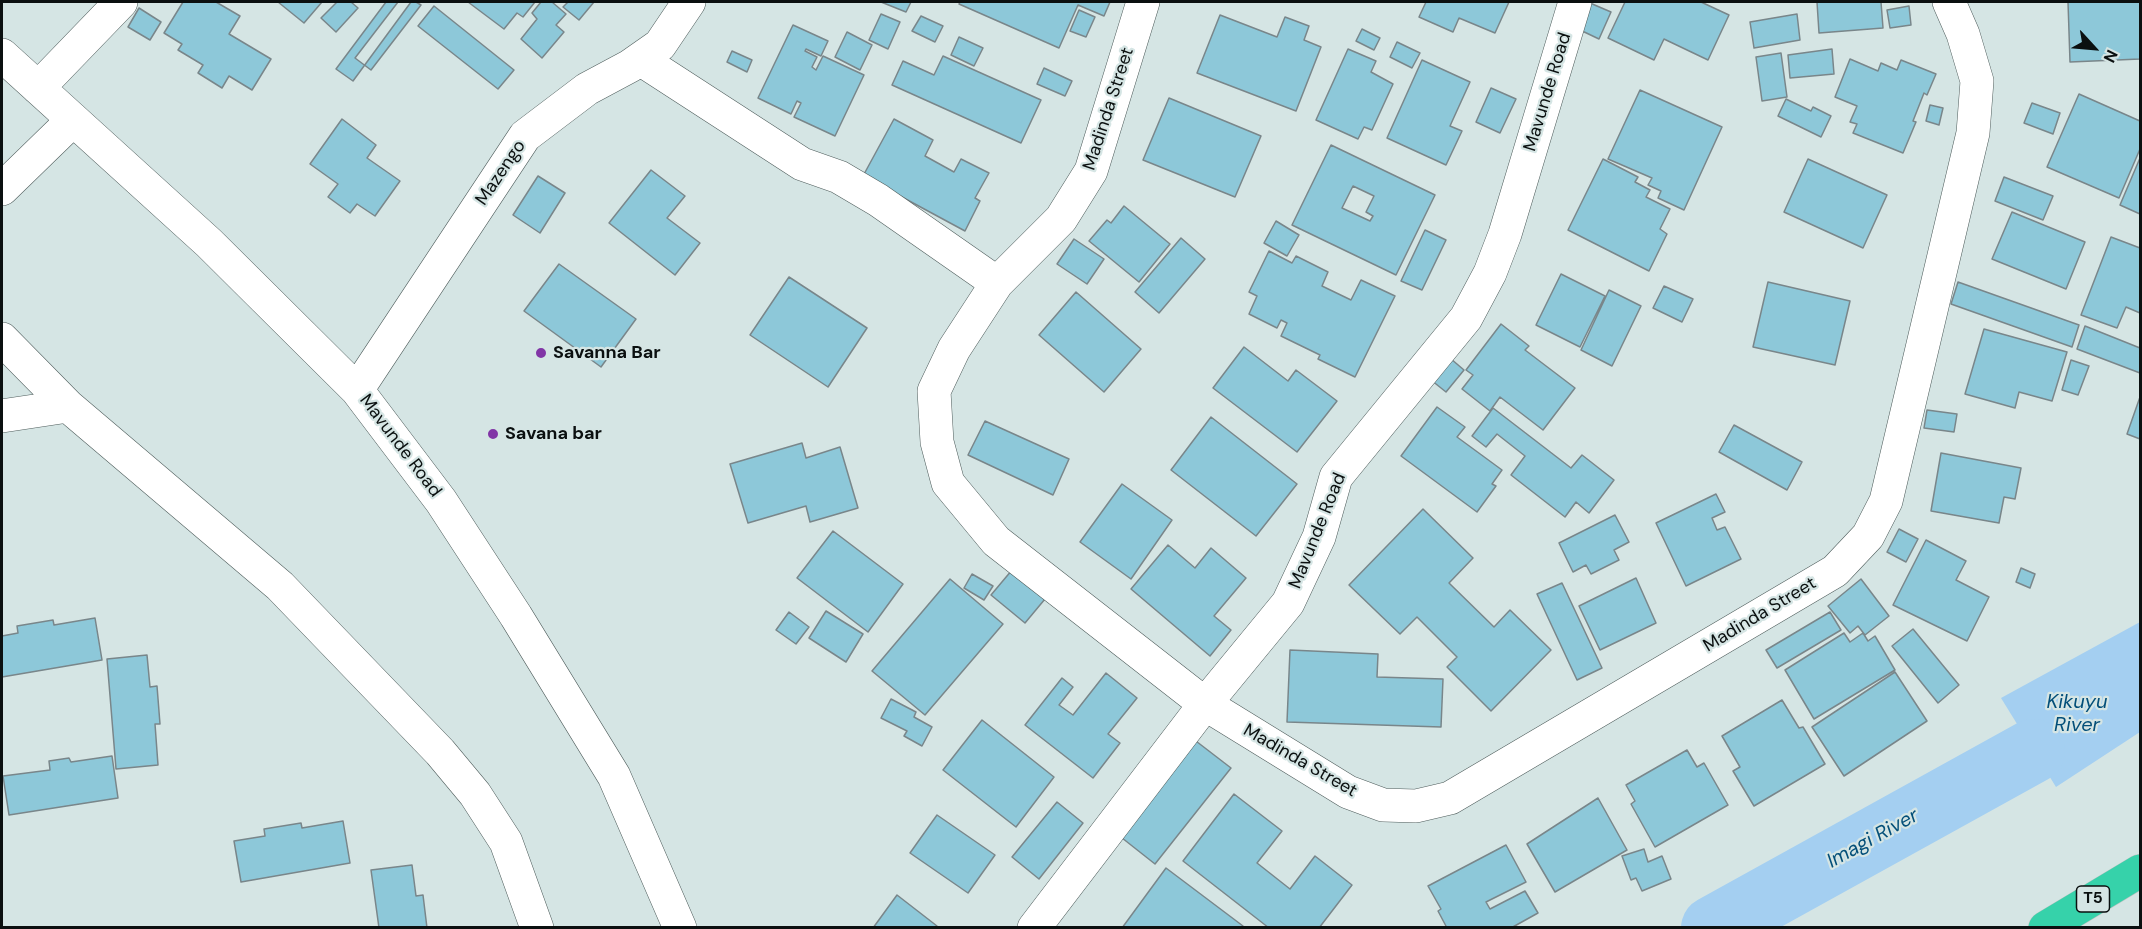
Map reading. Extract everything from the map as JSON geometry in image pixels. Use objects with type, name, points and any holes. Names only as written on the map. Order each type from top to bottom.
[{"type":"highway","name":"T5","points":[[2046,927],[2140,871]]},
{"type":"street","points":[[38,88],[121,2]]},
{"type":"street","name":"Mazengo","points":[[357,390],[525,136],[587,89],[660,45],[689,2]]},
{"type":"street","name":"Madinda Street","points":[[1143,2],[1092,171],[1061,219],[997,283],[954,349],[934,391],[937,442],[948,483],[996,541],[1204,704],[1348,792],[1383,805],[1416,806],[1450,798],[1835,571],[1868,536],[1886,501],[1973,133],[1977,81],[1963,34],[1949,2]]},
{"type":"street","name":"Mavunde Road","points":[[1034,927],[1204,704],[1288,603],[1319,537],[1336,477],[1466,318],[1491,273],[1505,234],[1575,2]]},
{"type":"street","name":"Mavunde Road","points":[[2,55],[209,243],[357,390],[441,501],[516,616],[614,776],[680,927]]},
{"type":"street","points":[[640,58],[802,164],[839,177],[878,200],[997,283]]},
{"type":"street","points":[[2,189],[73,120]]},
{"type":"street","points":[[2,339],[68,406],[280,586],[440,752],[475,794],[506,842],[537,927]]},
{"type":"street","points":[[2,416],[68,406]]},
{"type":"water","name":"Kikuyu River","points":[[2140,622],[2140,732],[2056,787],[2001,698]]},
{"type":"building","points":[[183,2],[216,2],[240,16],[229,34],[271,59],[252,90],[229,76],[222,88],[198,73],[203,65],[178,50],[182,44],[164,33]]},
{"type":"building","points":[[278,2],[322,2],[304,23]]},
{"type":"building","points":[[337,2],[351,2],[358,8],[336,32],[321,18]]},
{"type":"building","points":[[386,2],[411,2],[353,81],[336,69]]},
{"type":"building","points":[[398,2],[416,2],[421,5],[371,70],[355,58]]},
{"type":"building","points":[[468,2],[535,2],[523,17],[517,13],[504,29]]},
{"type":"building","points":[[541,2],[552,2],[566,14],[556,25],[564,32],[542,58],[521,39],[537,19],[532,13]]},
{"type":"building","points":[[568,2],[594,2],[579,20],[563,7]]},
{"type":"building","points":[[881,2],[911,2],[906,12]]},
{"type":"building","points":[[960,2],[1110,2],[1104,16],[1078,5],[1059,48],[959,4]]},
{"type":"building","points":[[1426,2],[1509,2],[1495,33],[1459,18],[1453,32],[1419,17]]},
{"type":"building","points":[[1625,2],[1701,2],[1729,15],[1708,60],[1664,39],[1654,60],[1608,38]]},
{"type":"building","points":[[1817,2],[1881,2],[1883,28],[1819,33]]},
{"type":"building","points":[[2068,2],[2140,2],[2140,59],[2070,62]]},
{"type":"building","points":[[1590,3],[1611,12],[1599,39],[1578,29]]},
{"type":"building","points":[[434,6],[514,70],[498,89],[418,26]]},
{"type":"building","points":[[1909,6],[1911,25],[1890,28],[1887,10]]},
{"type":"building","points":[[139,8],[161,22],[150,40],[128,27]]},
{"type":"building","points":[[1079,10],[1095,17],[1086,37],[1070,31]]},
{"type":"building","points":[[881,14],[900,22],[888,49],[869,40]]},
{"type":"building","points":[[1797,14],[1800,40],[1754,48],[1750,22]]},
{"type":"building","points":[[1220,15],[1277,37],[1285,17],[1309,26],[1304,40],[1321,47],[1296,111],[1197,73]]},
{"type":"building","points":[[921,16],[943,26],[935,42],[912,31]]},
{"type":"building","points":[[793,25],[828,41],[821,56],[806,49],[805,51],[817,57],[812,67],[816,70],[823,56],[864,75],[835,136],[794,117],[801,103],[797,101],[791,114],[758,98]]},
{"type":"building","points":[[1362,29],[1380,38],[1374,50],[1356,41]]},
{"type":"building","points":[[847,32],[872,45],[860,70],[835,57]]},
{"type":"building","points":[[959,37],[983,48],[974,66],[951,55]]},
{"type":"building","points":[[1397,42],[1420,53],[1412,68],[1390,57]]},
{"type":"building","points":[[1348,49],[1376,61],[1371,72],[1393,84],[1372,130],[1364,127],[1358,139],[1316,120]]},
{"type":"building","points":[[1832,49],[1834,74],[1790,78],[1788,55]]},
{"type":"building","points":[[732,51],[752,60],[747,72],[727,62]]},
{"type":"building","points":[[1781,53],[1787,97],[1762,101],[1756,57]]},
{"type":"building","points":[[943,56],[1041,100],[1021,143],[892,85],[903,61],[934,75]]},
{"type":"building","points":[[1850,59],[1878,71],[1881,63],[1897,70],[1901,60],[1936,74],[1927,95],[1924,93],[1913,121],[1916,122],[1903,153],[1853,133],[1857,124],[1850,122],[1857,106],[1835,97]]},
{"type":"building","points":[[1422,60],[1470,82],[1450,126],[1462,131],[1446,165],[1387,138]]},
{"type":"building","points":[[1044,68],[1072,81],[1065,96],[1037,84]]},
{"type":"building","points":[[1491,88],[1516,99],[1500,133],[1476,122]]},
{"type":"building","points":[[1640,90],[1722,127],[1684,210],[1658,198],[1661,191],[1648,185],[1652,178],[1608,159]]},
{"type":"building","points":[[2079,94],[2140,121],[2140,149],[2119,198],[2047,167]]},
{"type":"building","points":[[1169,98],[1261,136],[1235,197],[1143,160]]},
{"type":"building","points":[[1786,99],[1811,111],[1813,107],[1831,116],[1821,137],[1778,116]]},
{"type":"building","points":[[2032,103],[2060,113],[2053,134],[2024,123]]},
{"type":"building","points":[[1930,105],[1943,108],[1939,125],[1926,121]]},
{"type":"building","points":[[342,119],[376,145],[367,158],[400,181],[375,216],[357,204],[350,213],[328,197],[338,184],[310,164]]},
{"type":"building","points":[[894,119],[933,140],[925,156],[954,172],[961,159],[989,173],[975,198],[980,201],[965,231],[863,176]]},
{"type":"building","points":[[1331,145],[1435,195],[1396,275],[1292,225]],"holes":[[[1353,186],[1374,196],[1366,212],[1373,216],[1370,221],[1342,208]]]},
{"type":"building","points":[[2140,158],[2140,214],[2120,205]]},
{"type":"building","points":[[1603,159],[1638,177],[1635,182],[1650,190],[1646,197],[1670,209],[1660,229],[1667,234],[1649,271],[1568,230]]},
{"type":"building","points":[[1808,159],[1887,195],[1863,248],[1784,212]]},
{"type":"building","points":[[651,170],[685,196],[667,218],[700,243],[675,275],[609,223]]},
{"type":"building","points":[[538,176],[565,193],[540,233],[513,215]]},
{"type":"building","points":[[2004,177],[2053,196],[2043,220],[1995,201]]},
{"type":"building","points":[[1124,206],[1170,244],[1139,282],[1089,241],[1107,220],[1111,223]]},
{"type":"building","points":[[2012,212],[2085,242],[2066,289],[1992,259]]},
{"type":"building","points":[[1276,221],[1299,235],[1287,256],[1264,243]]},
{"type":"building","points":[[1425,230],[1446,240],[1422,290],[1401,281]]},
{"type":"building","points":[[2111,237],[2140,248],[2140,313],[2126,307],[2117,328],[2081,315]]},
{"type":"building","points":[[1181,238],[1205,259],[1159,313],[1135,292]]},
{"type":"building","points":[[1074,239],[1104,259],[1087,284],[1057,264]]},
{"type":"building","points":[[1269,251],[1292,263],[1296,256],[1328,272],[1322,286],[1351,300],[1361,280],[1395,296],[1355,377],[1318,359],[1320,355],[1281,336],[1287,323],[1281,320],[1277,328],[1249,314],[1257,296],[1249,292]]},
{"type":"building","points":[[559,264],[636,319],[601,367],[524,311]]},
{"type":"building","points":[[1561,274],[1605,296],[1580,347],[1536,325]]},
{"type":"building","points":[[789,277],[867,328],[828,387],[750,335]]},
{"type":"building","points":[[1768,282],[1850,301],[1835,365],[1753,347]]},
{"type":"building","points":[[1958,282],[2079,325],[2072,347],[1951,304]]},
{"type":"building","points":[[1664,286],[1693,299],[1682,322],[1653,308]]},
{"type":"building","points":[[1609,290],[1641,306],[1612,366],[1581,350]]},
{"type":"building","points":[[1076,292],[1141,349],[1104,392],[1039,335]]},
{"type":"building","points":[[1501,324],[1529,346],[1525,350],[1575,388],[1543,430],[1500,397],[1490,411],[1462,389],[1473,375],[1466,370]]},
{"type":"building","points":[[2085,326],[2140,348],[2140,373],[2077,349]]},
{"type":"building","points":[[1984,329],[2067,352],[2052,401],[2019,392],[2015,408],[1965,394]]},
{"type":"building","points":[[1244,347],[1288,381],[1296,370],[1337,401],[1297,452],[1213,388]]},
{"type":"building","points":[[1444,353],[1464,370],[1446,392],[1426,376]]},
{"type":"building","points":[[2071,360],[2089,366],[2078,395],[2062,390]]},
{"type":"building","points":[[2140,397],[2140,439],[2127,434]]},
{"type":"building","points":[[1437,407],[1465,427],[1457,437],[1502,470],[1492,484],[1496,486],[1477,512],[1401,456]]},
{"type":"building","points":[[1493,408],[1571,468],[1582,455],[1614,480],[1589,513],[1576,502],[1565,517],[1511,475],[1525,456],[1497,434],[1486,447],[1472,436]]},
{"type":"building","points":[[1927,410],[1957,414],[1954,432],[1924,428]]},
{"type":"building","points":[[1211,417],[1297,484],[1256,536],[1171,470]]},
{"type":"building","points":[[985,421],[1069,459],[1053,495],[968,455]]},
{"type":"building","points":[[1734,425],[1802,462],[1787,490],[1719,452]]},
{"type":"building","points":[[802,443],[806,458],[840,447],[858,508],[810,522],[806,506],[748,523],[730,464]]},
{"type":"building","points":[[1941,453],[2021,468],[2015,499],[2004,497],[1999,523],[1931,511]]},
{"type":"building","points":[[1122,484],[1172,520],[1131,579],[1080,542]]},
{"type":"building","points":[[1716,494],[1725,512],[1712,518],[1717,530],[1725,527],[1741,559],[1686,586],[1656,523]]},
{"type":"building","points":[[1423,509],[1473,558],[1449,583],[1494,627],[1510,610],[1551,650],[1491,711],[1447,667],[1457,657],[1417,617],[1400,634],[1349,585]]},
{"type":"building","points":[[1615,515],[1629,542],[1614,550],[1619,560],[1591,574],[1586,565],[1573,572],[1559,543]]},
{"type":"building","points":[[1899,529],[1918,539],[1906,562],[1887,552]]},
{"type":"building","points":[[833,531],[903,584],[868,632],[797,578]]},
{"type":"building","points":[[1926,540],[1966,561],[1956,580],[1989,597],[1967,641],[1893,605]]},
{"type":"building","points":[[1168,545],[1195,568],[1211,548],[1246,578],[1214,616],[1231,630],[1210,656],[1131,589]]},
{"type":"building","points":[[2021,568],[2035,574],[2030,588],[2016,582]]},
{"type":"building","points":[[1012,570],[1045,599],[1025,623],[991,595]]},
{"type":"building","points":[[972,574],[993,586],[984,600],[964,588]]},
{"type":"building","points":[[1636,578],[1656,623],[1600,650],[1579,606]]},
{"type":"building","points":[[950,579],[1003,624],[925,715],[872,671]]},
{"type":"building","points":[[1861,579],[1889,616],[1865,635],[1858,626],[1850,633],[1828,606]]},
{"type":"building","points":[[1562,583],[1602,668],[1577,680],[1537,594]]},
{"type":"building","points":[[826,611],[863,634],[846,662],[809,638]]},
{"type":"building","points":[[789,612],[809,627],[796,644],[776,630]]},
{"type":"building","points":[[1830,612],[1841,630],[1777,668],[1766,650]]},
{"type":"building","points":[[95,618],[102,660],[2,677],[2,636],[18,633],[17,626],[53,620],[54,625]]},
{"type":"building","points":[[1913,629],[1959,685],[1938,703],[1892,646]]},
{"type":"building","points":[[1844,633],[1850,642],[1863,633],[1868,641],[1875,636],[1895,670],[1814,719],[1785,670]]},
{"type":"building","points":[[1290,650],[1378,654],[1377,677],[1443,679],[1441,727],[1287,722]]},
{"type":"building","points":[[147,655],[150,687],[157,686],[160,724],[155,724],[158,765],[116,769],[107,659]]},
{"type":"building","points":[[1895,672],[1927,721],[1844,776],[1812,727]]},
{"type":"building","points":[[1106,673],[1137,698],[1108,734],[1120,743],[1093,778],[1025,725],[1062,678],[1073,687],[1059,705],[1073,715]]},
{"type":"building","points":[[891,699],[916,712],[914,717],[932,727],[922,746],[904,736],[907,731],[881,718]]},
{"type":"building","points":[[1782,700],[1799,728],[1803,727],[1825,764],[1754,806],[1733,771],[1740,767],[1722,736]]},
{"type":"building","points":[[982,720],[1054,777],[1016,827],[943,770]]},
{"type":"building","points":[[1192,738],[1231,768],[1155,864],[1117,834]]},
{"type":"building","points":[[1687,750],[1697,767],[1704,763],[1728,805],[1655,847],[1631,804],[1635,801],[1626,785]]},
{"type":"building","points":[[112,756],[118,798],[9,815],[3,776],[50,770],[49,761],[69,758],[71,762]]},
{"type":"building","points":[[1234,794],[1282,831],[1257,863],[1290,889],[1315,856],[1352,885],[1319,928],[1269,928],[1183,861]]},
{"type":"building","points":[[1598,798],[1627,850],[1555,892],[1527,844]]},
{"type":"building","points":[[1057,802],[1083,823],[1039,879],[1012,857]]},
{"type":"building","points":[[937,815],[995,855],[968,893],[910,853]]},
{"type":"building","points":[[343,821],[350,863],[241,882],[234,841],[265,836],[264,829],[301,823],[302,828]]},
{"type":"building","points":[[1506,845],[1526,882],[1486,902],[1490,909],[1525,891],[1538,913],[1511,928],[1447,928],[1438,911],[1441,909],[1428,886]]},
{"type":"building","points":[[1644,849],[1648,862],[1662,856],[1671,879],[1642,891],[1636,878],[1631,880],[1622,856]]},
{"type":"building","points":[[412,865],[416,896],[423,895],[427,928],[379,928],[371,870]]},
{"type":"building","points":[[1166,868],[1243,926],[1242,928],[1122,928]]},
{"type":"building","points":[[897,895],[937,926],[936,928],[873,928]]},
{"type":"waterway","name":"Imagi River","points":[[1713,928],[2033,751]]},
{"type":"place","name":"Savanna Bar","points":[[541,353]]},
{"type":"place","name":"Savana bar","points":[[493,434]]}]
